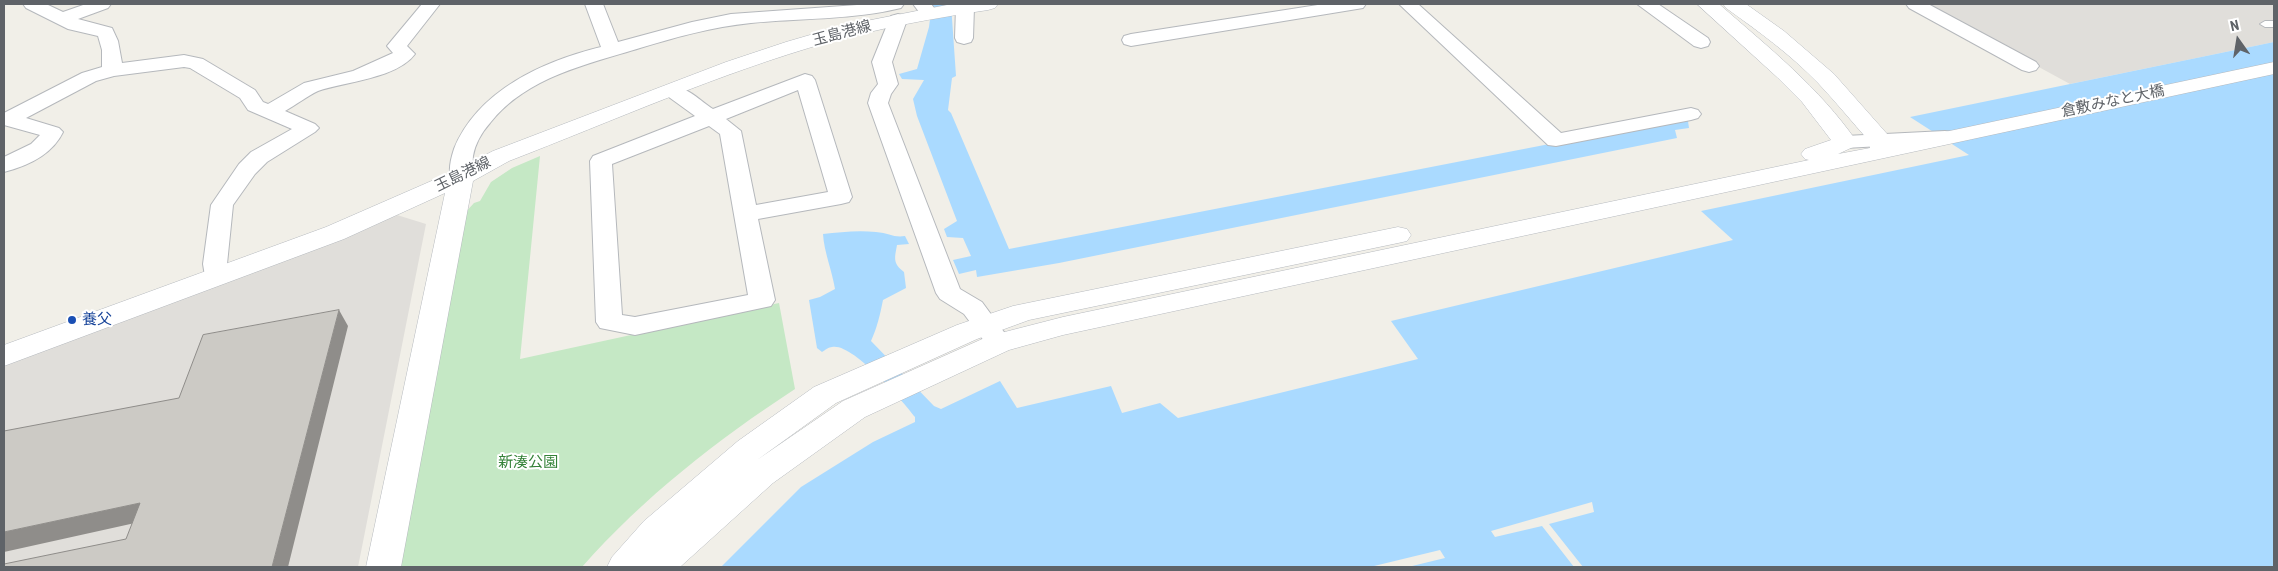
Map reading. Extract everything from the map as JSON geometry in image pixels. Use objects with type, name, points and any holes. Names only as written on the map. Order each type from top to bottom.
[{"type":"street","points":[[32,4],[75,25],[105,32],[112,55],[112,70]]},
{"type":"street","points":[[61,19],[102,4]]},
{"type":"street","points":[[268,112],[311,86],[359,76],[390,63],[405,54],[397,46],[431,4]]},
{"type":"street","points":[[594,4],[612,50]]},
{"type":"street","name":"玉島港線","points":[[4,356],[335,233],[462,177],[501,156],[767,55],[850,31],[897,12],[988,4]]},
{"type":"street","points":[[1131,40],[1358,4]]},
{"type":"street","points":[[1408,4],[1556,140],[1691,114]]},
{"type":"street","points":[[1646,4],[1701,42]]},
{"type":"street","points":[[1707,4],[1766,54],[1804,91],[1846,142]]},
{"type":"street","points":[[1733,4],[1776,35],[1826,79],[1882,146]]},
{"type":"street","points":[[1915,4],[2029,66]]},
{"type":"street","points":[[964,6],[964,38]]},
{"type":"street","points":[[384,567],[462,177],[460,163],[477,125],[507,96],[553,70],[581,58],[710,24],[748,11],[874,8],[897,12],[882,62],[888,84],[880,94],[878,103],[948,293],[973,308],[992,334]]},
{"type":"street","points":[[5,119],[89,77],[112,70],[184,61],[196,63],[248,94],[255,106],[308,128],[259,157],[247,169],[222,205],[215,264],[217,276]]},
{"type":"street","name":"倉敷みなと大橋","points":[[992,334],[1063,326],[1882,146],[1951,137],[2274,68]]},
{"type":"street","points":[[673,91],[710,117],[730,131],[745,214],[762,300],[635,326],[609,322],[601,161],[710,117],[805,80],[841,197],[745,214]]},
{"type":"street","points":[[4,165],[34,151],[50,138],[52,132],[5,119]]},
{"type":"street","points":[[660,567],[670,555],[761,474],[854,410],[958,360],[1023,312],[1637,186],[1826,151],[1846,142],[1882,146]]},
{"type":"street","points":[[624,567],[656,530],[749,448],[825,395],[992,334]]},
{"type":"shaded area","points":[[1923,4],[2274,4],[2274,42],[2070,84]]},
{"type":"shaded area","points":[[397,215],[426,224],[358,567],[4,567],[4,363]]},
{"type":"green space","name":"新湊公園","points":[[540,156],[520,359],[779,303],[795,389],[738,428],[656,493],[582,567],[399,567],[463,215],[474,203],[480,201],[491,182],[512,168]]},
{"type":"water","points":[[932,4],[951,4],[956,76],[952,78],[948,110],[951,113],[1009,249],[1673,120],[1688,121],[1689,128],[1675,130],[1677,138],[1059,263],[977,277],[976,270],[959,274],[953,260],[971,256],[963,238],[947,237],[944,229],[957,221],[917,116],[913,99],[924,80],[902,79],[899,74],[917,69],[929,27]]},
{"type":"water","points":[[2274,42],[2274,567],[721,567],[801,487],[873,442],[915,422],[915,417],[900,399],[864,363],[841,348],[831,347],[822,352],[817,348],[809,300],[820,297],[835,289],[823,234],[863,231],[905,236],[909,244],[897,245],[895,256],[896,263],[904,272],[906,288],[883,300],[871,341],[934,406],[941,409],[1000,381],[1017,408],[1111,386],[1122,413],[1160,403],[1178,418],[1418,359],[1391,321],[1733,240],[1701,211],[1969,155],[1910,117]]},
{"type":"pier","points":[[1592,502],[1594,512],[1549,524],[1583,567],[1574,567],[1542,526],[1495,537],[1491,531]]},
{"type":"pier","points":[[1440,550],[1445,558],[1408,567],[1370,567]]},
{"type":"building","points":[[339,310],[272,567],[4,567],[4,564],[126,539],[140,503],[4,532],[4,431],[179,398],[203,335]]},
{"type":"place","name":"養父","points":[[72,320]]}]
